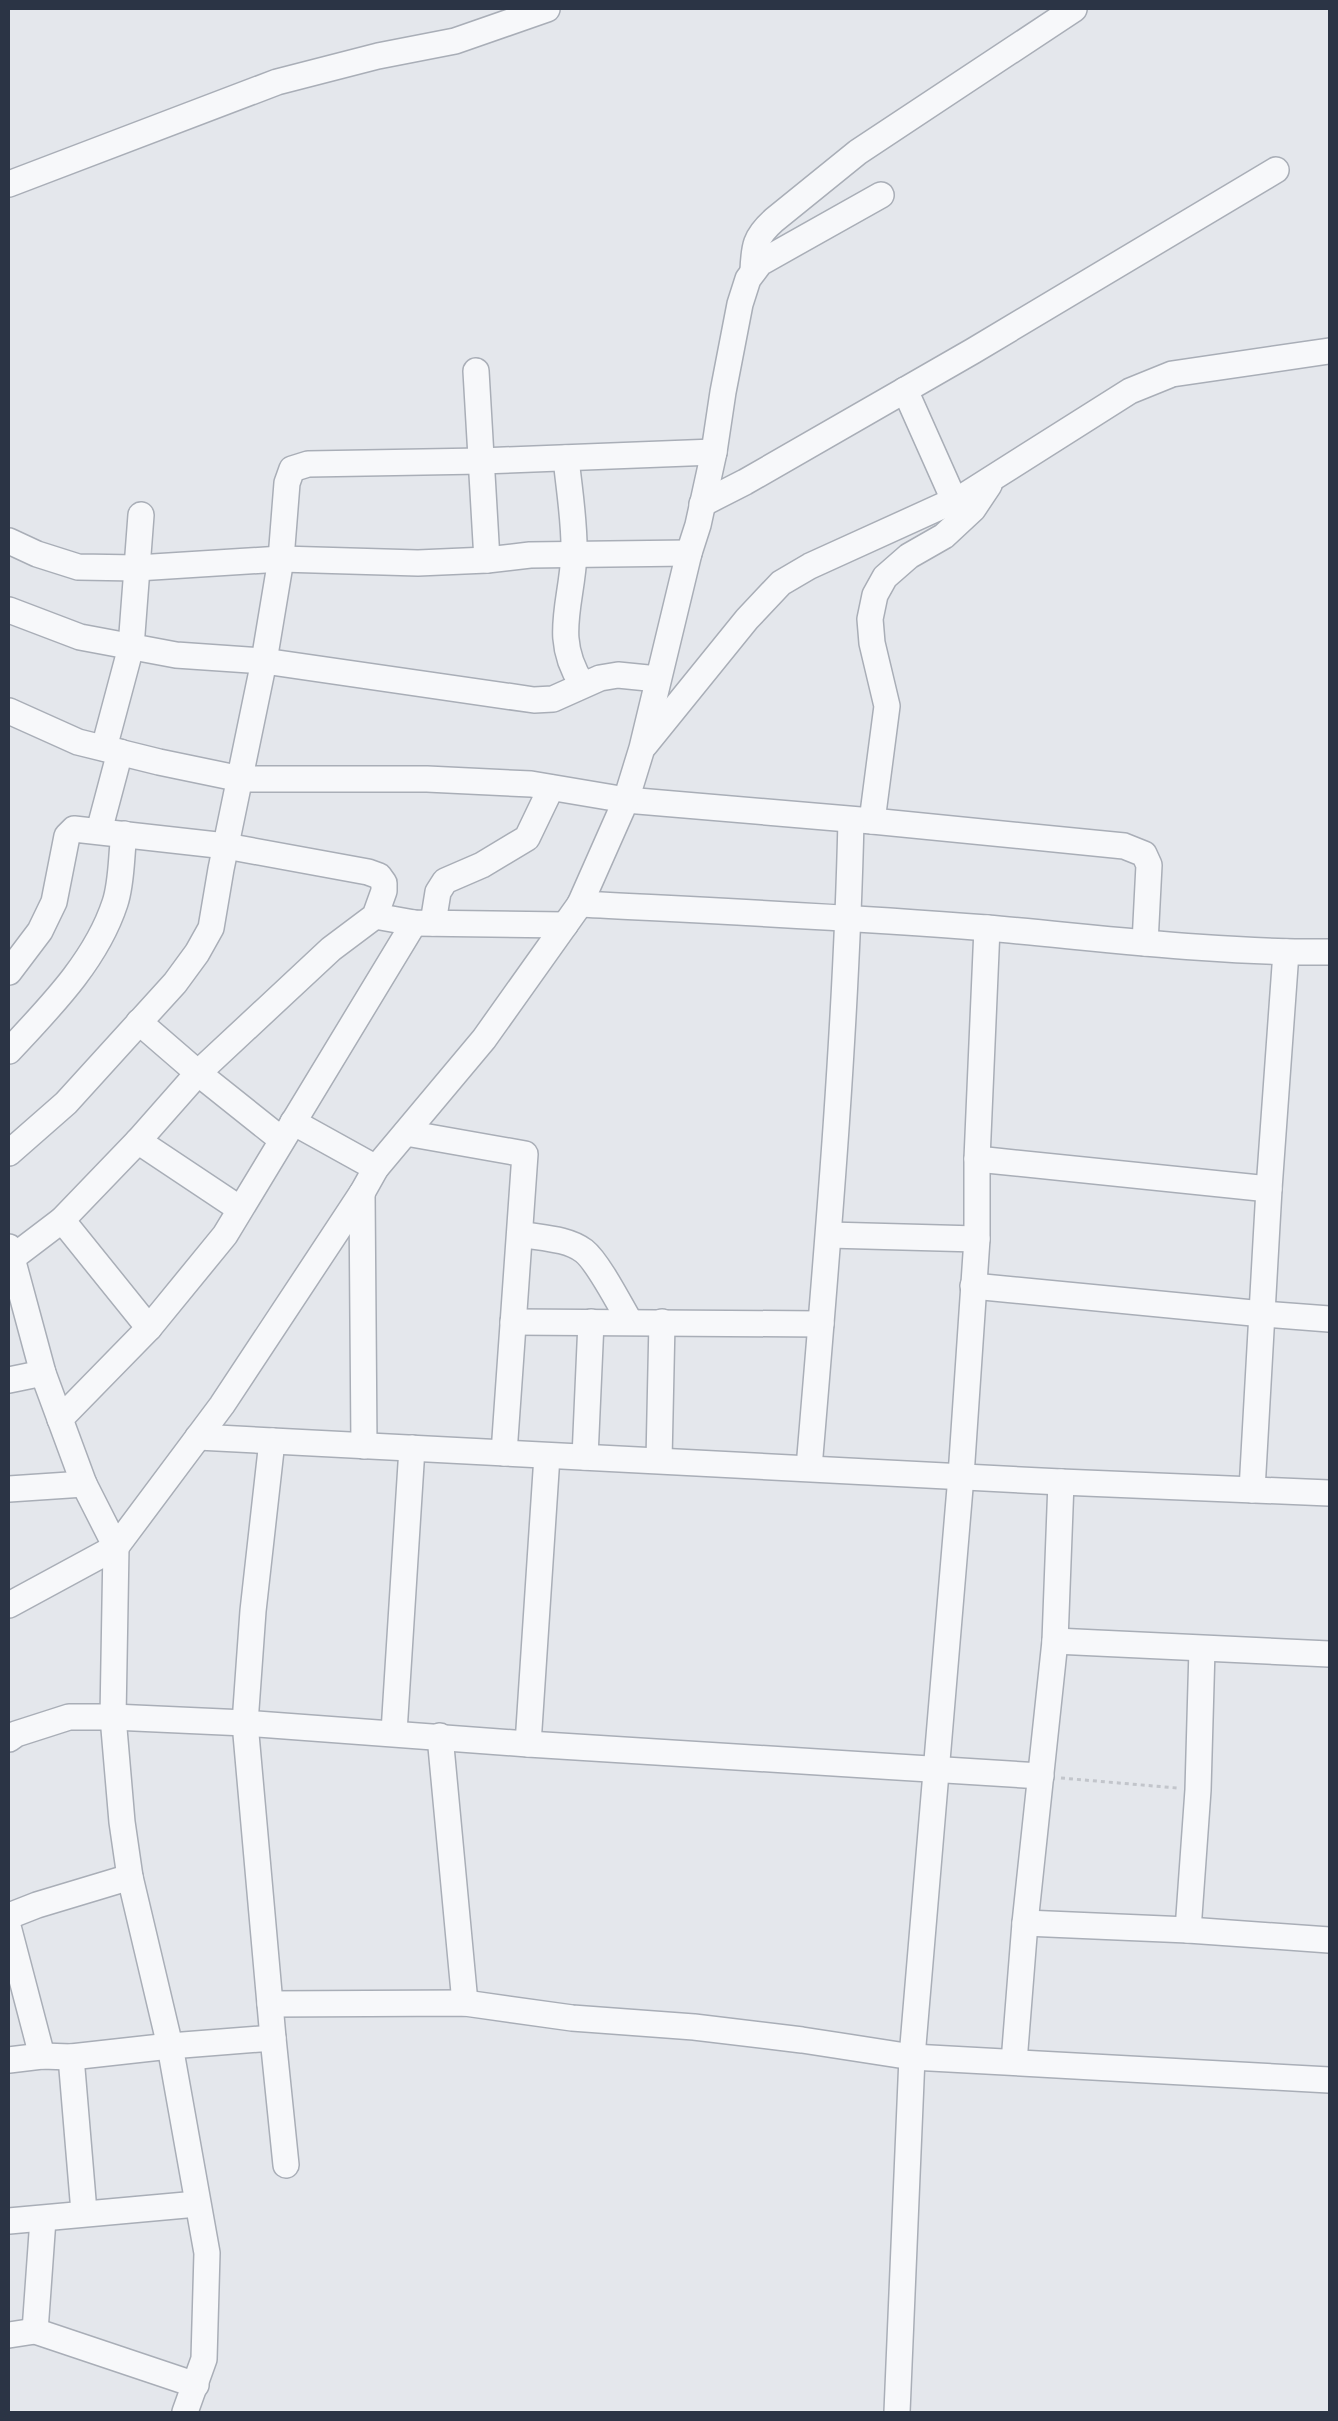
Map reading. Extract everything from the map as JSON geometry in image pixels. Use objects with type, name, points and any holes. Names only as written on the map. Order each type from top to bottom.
[{"type":"street","points":[[9,184],[277,82],[378,56],[455,41],[547,9]]},
{"type":"street","points":[[9,1605],[116,1547],[198,1437],[362,1193],[376,1168],[484,1039],[580,904],[626,800],[642,748],[714,452],[723,392],[740,304],[753,271],[754,248],[762,232],[774,220],[858,152],[1074,9]]},
{"type":"street","points":[[702,504],[745,482],[905,390],[1276,170]]},
{"type":"street","points":[[753,271],[760,263],[770,257],[881,195]]},
{"type":"street","points":[[642,748],[747,619],[781,583],[810,566],[954,500],[995,477],[1130,391],[1172,374],[1329,351]]},
{"type":"street","points":[[476,371],[487,560]]},
{"type":"street","points":[[905,390],[954,500]]},
{"type":"street","points":[[9,1153],[66,1103],[175,983],[206,938],[214,916],[226,846],[264,661],[281,559],[287,483],[292,469],[308,464],[566,458],[714,452]]},
{"type":"street","points":[[566,458],[574,554],[566,612],[566,643],[569,661],[582,684]]},
{"type":"street","points":[[809,1468],[829,1235],[849,918],[862,820],[887,706],[872,643],[870,619],[875,595],[886,577],[909,556],[944,536],[973,509],[995,477]]},
{"type":"street","points":[[99,831],[131,647],[141,515]]},
{"type":"street","points":[[9,540],[37,554],[78,567],[137,568],[281,559],[418,563],[487,560],[530,555],[689,553]]},
{"type":"street","points":[[9,610],[80,637],[176,655],[264,661],[534,700],[553,699],[582,684],[600,678],[618,675],[658,678]]},
{"type":"street","points":[[9,711],[78,742],[159,762],[241,779],[427,779],[531,784],[626,800],[862,820],[1124,846],[1138,850],[1148,858],[1145,943]]},
{"type":"street","points":[[60,1419],[149,1328],[224,1235],[288,1131],[423,923],[445,881],[482,865],[527,838],[551,788]]},
{"type":"street","points":[[9,972],[40,931],[54,902],[68,833],[78,828],[226,846],[368,872],[379,876],[384,883],[384,891],[375,916],[331,949],[198,1073],[62,1220],[10,1252],[43,1373],[84,1484],[116,1547],[113,1717],[122,1822],[130,1877],[170,2046],[207,2253],[204,2359],[196,2385],[184,2412]]},
{"type":"street","points":[[9,1051],[82,967],[103,932],[116,901],[124,834]]},
{"type":"street","points":[[580,904],[849,918],[987,928],[1145,943],[1286,952],[1329,952]]},
{"type":"street","points":[[375,916],[423,923],[564,925]]},
{"type":"street","points":[[897,2412],[912,2057],[961,1476],[977,1240],[977,1159],[987,928]]},
{"type":"street","points":[[1252,1490],[1269,1189],[1286,952]]},
{"type":"street","points":[[139,1022],[198,1073],[288,1131],[376,1168]]},
{"type":"street","points":[[406,1133],[525,1154],[504,1453]]},
{"type":"street","points":[[138,1140],[240,1209]]},
{"type":"street","points":[[977,1159],[1269,1189]]},
{"type":"street","points":[[362,1193],[364,1446]]},
{"type":"street","points":[[62,1220],[149,1328]]},
{"type":"street","points":[[520,1234],[564,1242],[584,1251],[610,1286],[630,1322]]},
{"type":"street","points":[[829,1235],[977,1240]]},
{"type":"street","points":[[974,1286],[1329,1319]]},
{"type":"street","points":[[513,1322],[821,1324]]},
{"type":"street","points":[[585,1456],[591,1322]]},
{"type":"street","points":[[659,1460],[662,1322]]},
{"type":"street","points":[[9,1380],[43,1373]]},
{"type":"street","points":[[198,1437],[1061,1482],[1329,1493]]},
{"type":"street","points":[[272,1441],[253,1611],[245,1723],[272,2038],[286,2165]]},
{"type":"street","points":[[394,1732],[412,1448]]},
{"type":"street","points":[[528,1744],[548,1456]]},
{"type":"street","points":[[1014,2062],[1025,1923],[1055,1641],[1061,1482]]},
{"type":"street","points":[[9,1489],[84,1484]]},
{"type":"street","points":[[1055,1641],[1202,1650],[1329,1654]]},
{"type":"street","points":[[1188,1930],[1198,1790],[1202,1650]]},
{"type":"street","points":[[9,1739],[16,1734],[69,1716],[113,1717],[394,1732],[528,1744],[1041,1776]]},
{"type":"street","points":[[440,1736],[465,2003]]},
{"type":"street","points":[[9,1916],[37,1905],[130,1877]]},
{"type":"street","points":[[1025,1923],[1188,1930],[1329,1940]]},
{"type":"street","points":[[9,1930],[42,2056]]},
{"type":"street","points":[[270,2004],[465,2003],[572,2018],[694,2027],[782,2037],[912,2057],[1329,2080]]},
{"type":"street","points":[[9,2060],[42,2056],[71,2057],[170,2046],[272,2038]]},
{"type":"street","points":[[71,2057],[84,2212]]},
{"type":"street","points":[[9,2220],[43,2219],[84,2212],[197,2204]]},
{"type":"street","points":[[35,2331],[43,2219]]},
{"type":"street","points":[[9,2335],[35,2331],[196,2385]]},
{"type":"path","points":[[1041,1776],[1198,1790]]}]
